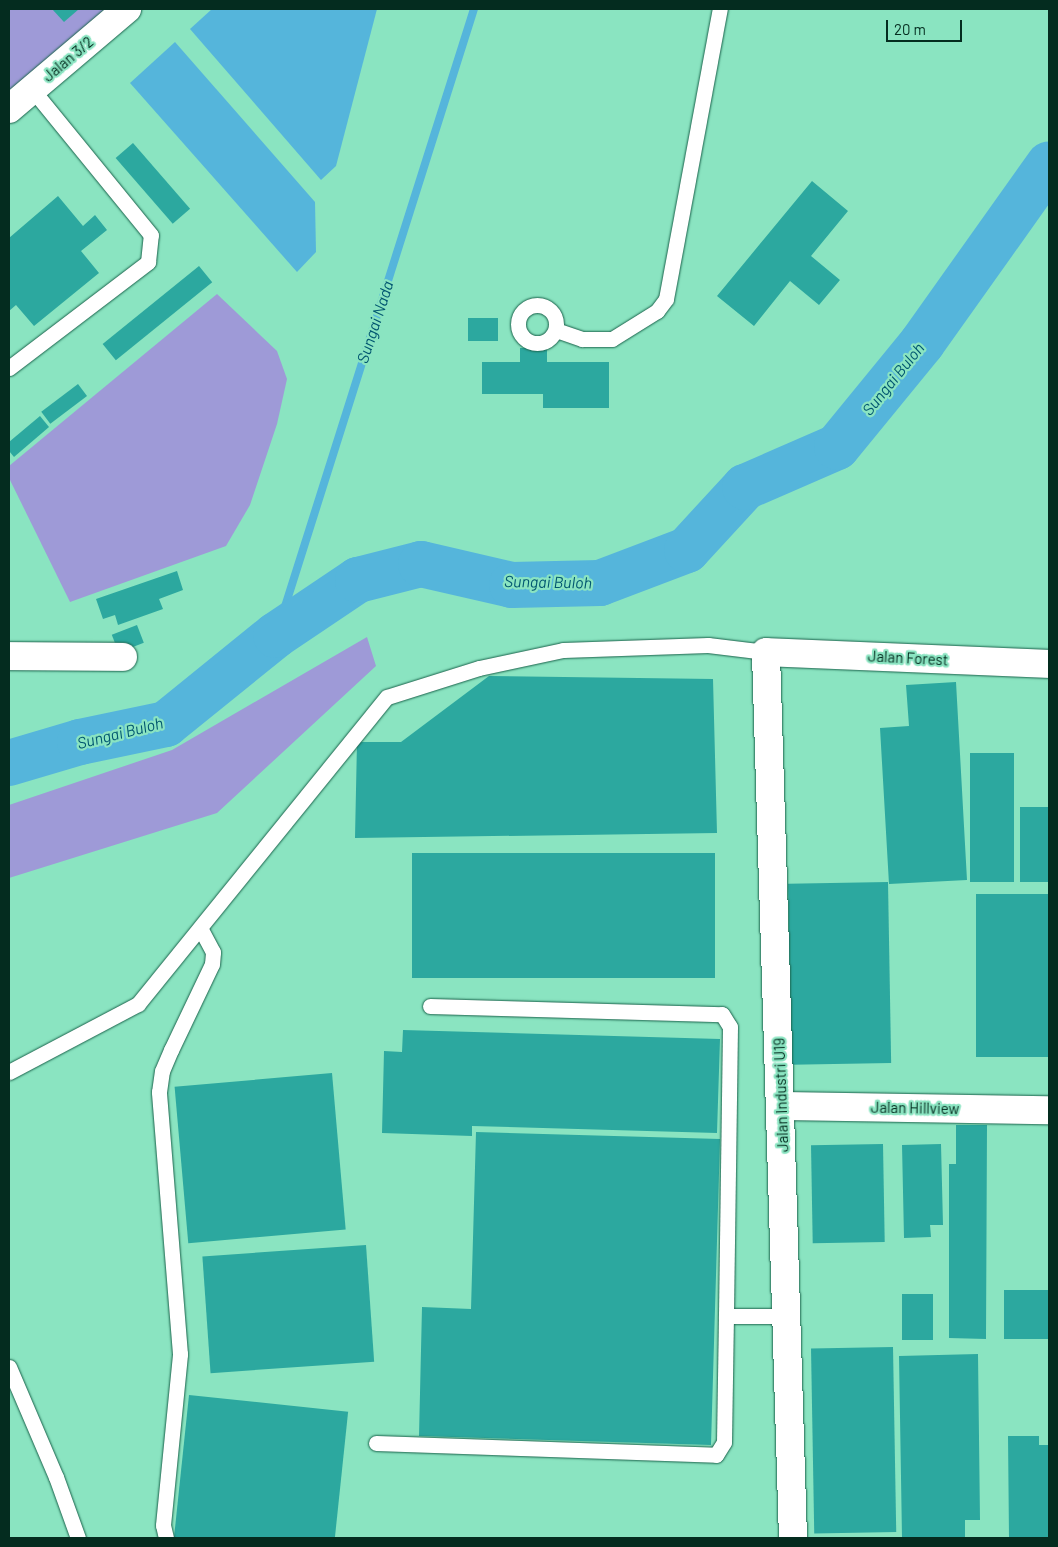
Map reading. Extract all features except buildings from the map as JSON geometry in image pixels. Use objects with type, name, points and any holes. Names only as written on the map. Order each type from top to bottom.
[{"type":"street","name":"Jalan 3/2","points":[[9,109],[128,9]]},
{"type":"street","name":"Jalan Forest","points":[[766,652],[1049,664]]},
{"type":"street","name":"Jalan Industri U19","points":[[766,652],[782,1106],[785,1316],[793,1538]]},
{"type":"street","points":[[9,656],[123,657]]},
{"type":"street","name":"Jalan Hillview","points":[[782,1106],[1049,1110]]},
{"type":"lane","points":[[556,330],[582,338],[612,339],[657,311],[666,299],[720,9]]},
{"type":"lane","points":[[9,368],[148,262],[151,235],[32,89]]},
{"type":"lane","points":[[9,1072],[138,1004],[387,697],[479,668],[564,650],[708,645],[766,652]]},
{"type":"lane","points":[[166,1538],[163,1525],[180,1354],[159,1092],[162,1071],[212,964],[213,952],[200,928]]},
{"type":"lane","points":[[376,1443],[716,1455],[724,1442],[730,1027],[722,1014],[430,1006]]},
{"type":"lane","points":[[726,1316],[785,1316]]},
{"type":"lane","points":[[9,1367],[56,1477],[78,1538]]},
{"type":"shaded area","points":[[9,9],[105,9],[9,92]]},
{"type":"shaded area","points":[[217,294],[277,351],[287,379],[277,424],[250,505],[226,546],[70,602],[9,478],[9,466]]},
{"type":"shaded area","points":[[367,637],[376,666],[217,813],[9,878],[9,805],[172,750]]},
{"type":"water","points":[[212,9],[377,9],[336,166],[321,180],[190,29]]},
{"type":"water","points":[[175,42],[315,202],[316,252],[297,272],[130,83]]},
{"type":"waterway","name":"Sungai Nada","points":[[276,635],[474,9]]},
{"type":"waterway","name":"Sungai Buloh","points":[[9,763],[80,742],[166,724],[276,635],[358,580],[421,564],[512,585],[600,583],[687,550],[745,487],[837,447],[922,343],[1049,164]]}]
